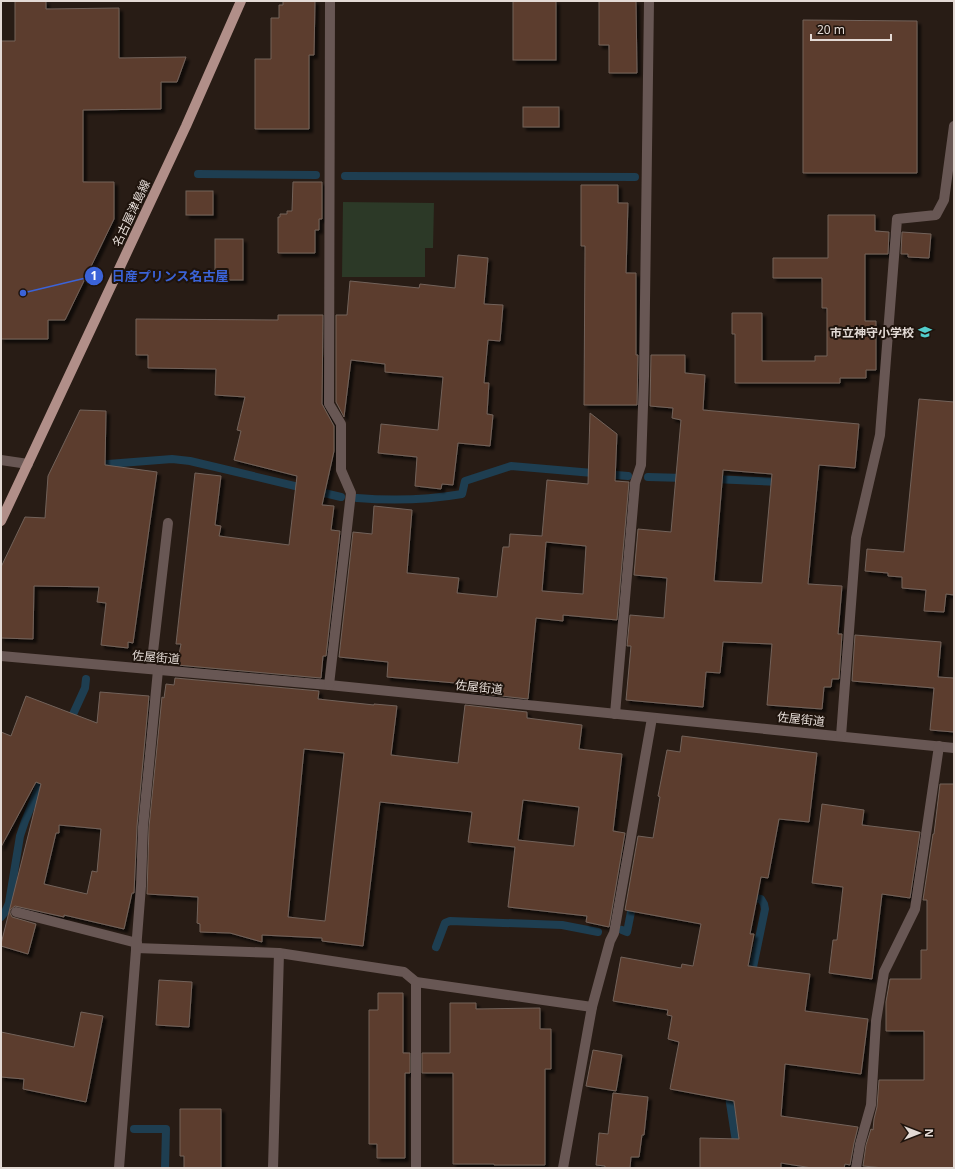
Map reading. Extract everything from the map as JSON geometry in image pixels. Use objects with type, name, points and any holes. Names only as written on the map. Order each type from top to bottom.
[{"type":"main road","name":"名古屋津島線","points":[[1,521],[186,126],[241,1]]},
{"type":"street","points":[[329,685],[351,493],[341,470],[342,424],[329,404],[330,1]]},
{"type":"street","points":[[615,714],[635,482],[641,465],[644,376],[649,1]]},
{"type":"street","points":[[841,736],[856,538],[880,435],[897,219],[936,215],[944,200],[954,126]]},
{"type":"street","points":[[1,460],[28,464]]},
{"type":"street","points":[[119,1168],[137,946],[143,826],[154,670],[168,524]]},
{"type":"street","name":"佐屋街道","points":[[1,656],[329,685],[954,748]]},
{"type":"street","points":[[563,1168],[592,1007],[610,941],[614,933],[652,718]]},
{"type":"street","points":[[856,1168],[860,1144],[871,1105],[876,1021],[884,972],[915,910],[939,746]]},
{"type":"street","points":[[16,912],[137,946],[279,953],[404,972],[416,982],[592,1007]]},
{"type":"street","points":[[273,1168],[279,953]]},
{"type":"street","points":[[416,982],[416,1168]]},
{"type":"green space","points":[[343,202],[434,203],[433,248],[425,248],[425,277],[342,277]]},
{"type":"building","points":[[15,1],[46,1],[46,9],[119,8],[119,58],[186,57],[177,82],[161,82],[161,109],[83,110],[83,182],[114,182],[114,219],[65,320],[48,320],[48,339],[1,339],[1,41],[15,41]]},
{"type":"building","points":[[283,1],[315,1],[314,55],[309,55],[309,129],[255,129],[255,59],[271,59],[271,18],[279,18],[279,5],[283,5]]},
{"type":"building","points":[[513,1],[556,1],[556,60],[513,60]]},
{"type":"building","points":[[599,1],[636,1],[637,73],[609,73],[609,45],[599,45]]},
{"type":"building","points":[[803,20],[917,21],[917,173],[803,173]]},
{"type":"building","points":[[523,107],[559,107],[559,127],[523,127]]},
{"type":"building","points":[[293,182],[322,182],[322,219],[319,219],[319,230],[315,230],[315,253],[278,253],[278,217],[280,217],[280,214],[287,214],[287,211],[292,211]]},
{"type":"building","points":[[581,185],[618,185],[618,203],[628,203],[626,273],[636,273],[636,355],[638,355],[637,405],[584,405],[585,246],[581,246]]},
{"type":"building","points":[[186,191],[213,191],[213,215],[186,215]]},
{"type":"building","points":[[828,215],[875,215],[875,231],[889,232],[888,254],[865,254],[865,321],[876,321],[876,370],[866,370],[866,378],[840,378],[840,383],[735,383],[735,334],[732,334],[732,313],[762,313],[762,361],[815,361],[815,356],[827,356],[827,308],[822,308],[822,278],[773,278],[773,258],[828,258]]},
{"type":"building","points":[[902,232],[931,234],[929,258],[908,257],[908,254],[901,254]]},
{"type":"building","points":[[215,239],[243,239],[243,280],[215,280]]},
{"type":"building","points":[[458,255],[488,258],[484,304],[503,305],[500,341],[488,340],[484,383],[489,383],[487,414],[493,415],[490,446],[458,443],[453,485],[442,484],[441,489],[415,486],[417,457],[378,453],[381,424],[438,430],[443,377],[385,372],[385,364],[351,360],[344,417],[336,402],[336,315],[347,315],[350,281],[419,288],[420,284],[455,288]]},
{"type":"building","points":[[278,315],[323,315],[322,404],[334,426],[334,451],[322,505],[334,506],[331,530],[340,531],[326,656],[323,656],[321,678],[177,665],[181,644],[176,644],[195,473],[221,476],[215,525],[221,526],[219,536],[289,545],[297,476],[234,460],[241,431],[237,430],[245,397],[215,395],[216,369],[148,368],[148,355],[136,355],[136,319],[278,320]]},
{"type":"building","points":[[651,355],[685,355],[685,373],[705,375],[703,410],[859,424],[855,468],[819,465],[808,584],[842,586],[838,634],[842,634],[839,679],[832,679],[831,687],[824,687],[822,709],[767,705],[772,644],[723,642],[720,673],[706,672],[703,707],[626,700],[631,646],[627,646],[630,615],[664,618],[667,578],[634,575],[638,529],[671,532],[681,420],[672,418],[673,408],[650,406]],"holes":[[[723,470],[772,474],[762,583],[714,581]]]},
{"type":"building","points":[[919,399],[954,402],[954,595],[946,594],[944,612],[924,611],[926,590],[902,588],[902,577],[888,576],[888,573],[865,571],[867,549],[904,552]]},
{"type":"building","points":[[80,410],[106,411],[105,465],[157,472],[133,643],[128,642],[128,648],[101,645],[106,603],[97,602],[99,587],[34,586],[33,639],[1,638],[1,567],[25,517],[45,518],[48,476]]},
{"type":"building","points":[[590,413],[617,434],[615,481],[629,482],[617,620],[563,615],[563,621],[536,618],[528,699],[466,692],[467,684],[387,677],[388,662],[339,657],[353,532],[372,534],[374,506],[412,510],[407,573],[459,578],[457,593],[497,597],[503,547],[509,547],[510,534],[542,536],[547,480],[588,484]],"holes":[[[546,542],[586,546],[583,594],[542,591]]]},
{"type":"building","points":[[855,635],[941,642],[938,677],[954,678],[954,732],[930,730],[934,688],[852,681]]},
{"type":"building","points":[[175,678],[319,691],[318,699],[397,706],[391,755],[458,763],[465,705],[527,712],[527,718],[582,725],[579,749],[622,754],[613,831],[625,833],[609,927],[586,922],[587,916],[508,907],[515,847],[468,842],[472,812],[380,802],[363,946],[322,941],[322,938],[262,935],[262,942],[230,933],[200,932],[200,924],[197,923],[198,897],[147,894],[149,827],[162,697],[164,698],[166,684],[174,685]],"holes":[[[304,749],[344,753],[325,921],[288,917]],[[523,800],[579,807],[574,846],[518,840]]]},
{"type":"building","points":[[100,692],[149,696],[137,826],[134,893],[132,893],[124,929],[64,915],[64,917],[15,906],[10,910],[12,917],[36,924],[28,954],[1,946],[41,784],[36,782],[1,847],[1,732],[11,736],[26,696],[97,723]],"holes":[[[59,825],[101,829],[97,872],[92,871],[87,894],[44,884],[56,833],[59,833]]]},
{"type":"building","points":[[682,736],[817,753],[809,822],[779,819],[768,878],[761,877],[750,934],[754,934],[748,966],[810,974],[805,1011],[868,1019],[861,1074],[785,1064],[781,1116],[858,1127],[850,1165],[845,1164],[844,1168],[812,1168],[781,1163],[781,1168],[700,1168],[700,1138],[739,1139],[734,1101],[670,1089],[679,1042],[668,1039],[672,1016],[667,1015],[668,1010],[613,1001],[621,957],[681,968],[682,964],[693,966],[701,924],[625,910],[638,836],[653,838],[660,797],[658,796],[667,750],[680,752]]},
{"type":"building","points":[[940,784],[954,784],[954,1168],[884,1168],[863,1166],[866,1145],[871,1129],[873,1130],[877,1107],[879,1080],[924,1080],[924,1031],[886,1031],[886,1002],[890,979],[921,979],[921,950],[927,950],[927,900],[923,900],[934,834]]},
{"type":"building","points":[[822,804],[864,810],[862,825],[920,832],[910,898],[882,894],[872,979],[829,973],[833,940],[837,940],[843,887],[812,883]]},
{"type":"building","points":[[159,980],[192,982],[189,1027],[156,1025]]},
{"type":"building","points":[[378,993],[403,993],[403,1053],[410,1053],[410,1073],[405,1073],[405,1158],[377,1158],[377,1144],[369,1144],[369,1010],[378,1010]]},
{"type":"building","points":[[450,1003],[476,1003],[476,1009],[540,1008],[540,1029],[551,1029],[551,1069],[545,1069],[545,1165],[453,1164],[453,1073],[422,1073],[422,1053],[450,1053]]},
{"type":"building","points":[[81,1012],[103,1016],[86,1102],[23,1089],[24,1079],[1,1077],[1,1032],[74,1047]]},
{"type":"building","points":[[593,1050],[622,1055],[616,1091],[586,1086]]},
{"type":"building","points":[[613,1093],[648,1097],[644,1135],[642,1135],[639,1157],[631,1157],[630,1168],[605,1168],[605,1166],[596,1165],[599,1133],[608,1134]]},
{"type":"building","points":[[180,1109],[221,1109],[221,1168],[184,1168],[184,1156],[180,1156]]},
{"type":"waterway","points":[[198,174],[316,175]]},
{"type":"waterway","points":[[345,176],[635,177]]},
{"type":"waterway","points":[[95,465],[172,459],[190,461],[341,497]]},
{"type":"waterway","points":[[357,498],[410,499],[436,498],[462,494],[465,481],[511,466],[628,476]]},
{"type":"waterway","points":[[648,477],[685,478]]},
{"type":"waterway","points":[[713,479],[781,482]]},
{"type":"waterway","points":[[69,723],[85,688],[86,679]]},
{"type":"waterway","points":[[1,917],[9,903],[20,836],[44,775]]},
{"type":"waterway","points":[[747,897],[761,899],[765,909],[751,977]]},
{"type":"waterway","points":[[622,930],[627,932],[633,902]]},
{"type":"waterway","points":[[436,947],[445,923],[450,921],[562,925],[598,932]]},
{"type":"waterway","points":[[728,1090],[740,1168]]},
{"type":"waterway","points":[[134,1129],[166,1129],[165,1168]]},
{"type":"place","name":"日産プリンス名古屋","points":[[23,293]]},
{"type":"place","name":"市立神守小学校","points":[[925,332]]}]
